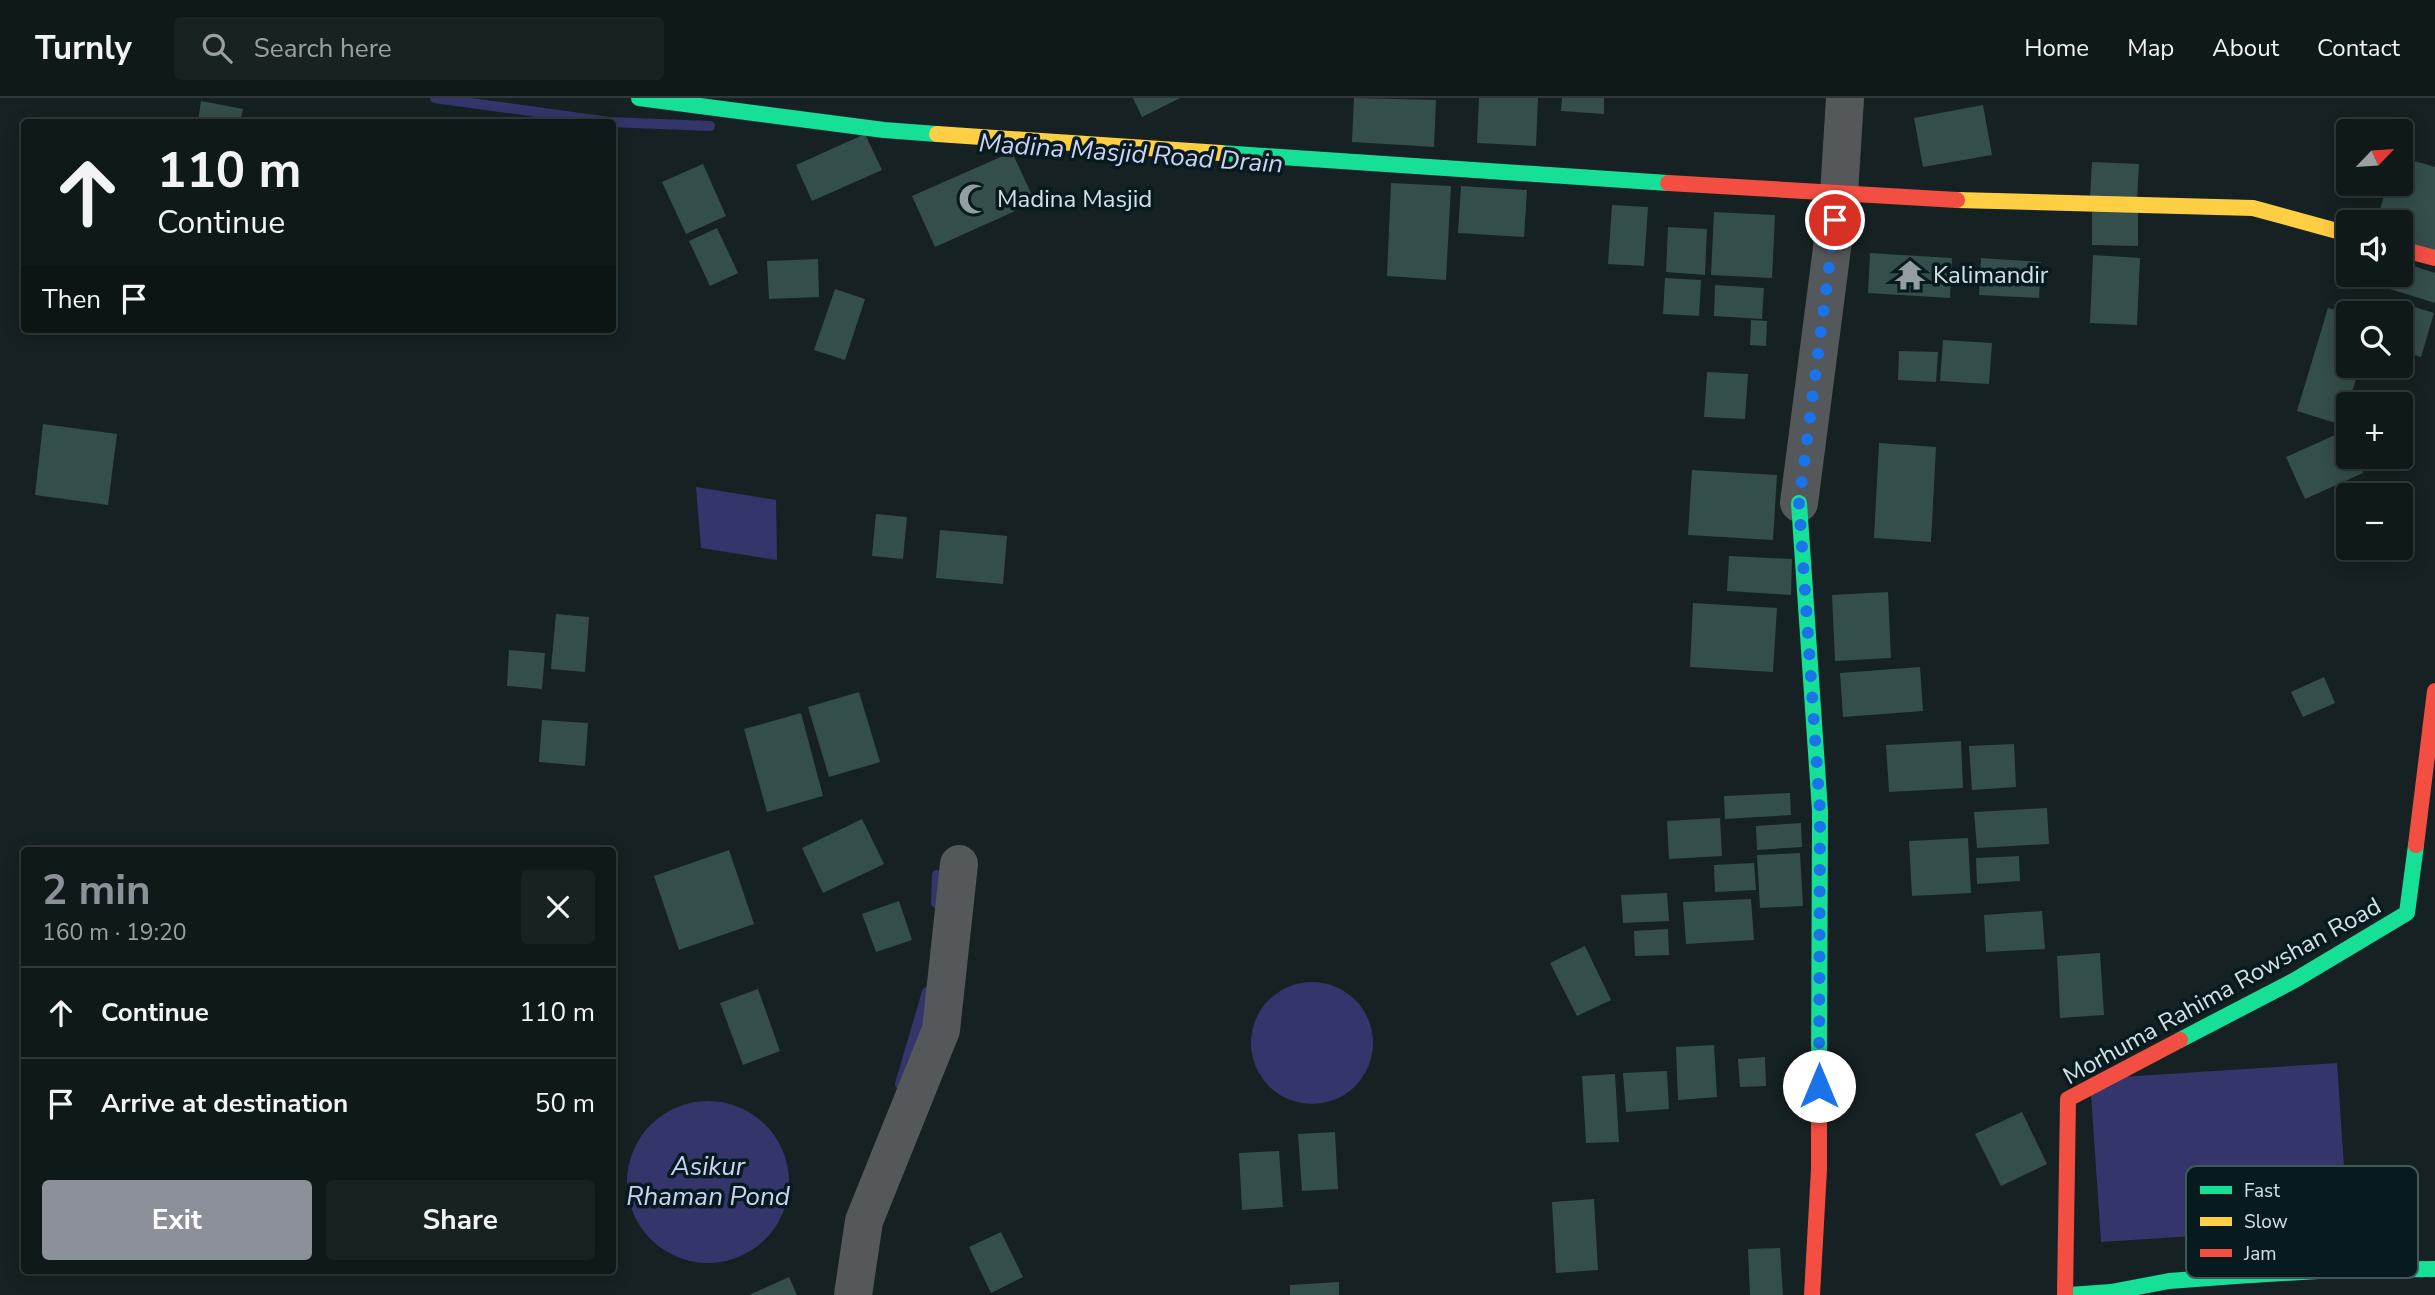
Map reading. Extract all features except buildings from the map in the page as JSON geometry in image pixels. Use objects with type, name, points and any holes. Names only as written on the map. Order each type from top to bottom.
[{"type":"street","points":[[639,98],[884,130],[1912,199],[2253,208],[2336,231]]},
{"type":"street","points":[[1812,1295],[1819,1168],[1820,811],[1799,503],[1839,194],[1846,98]]},
{"type":"street","points":[[2413,252],[2435,258]]},
{"type":"street","name":"Morhuma Rahima Rowshan Road","points":[[2067,1295],[2068,1099],[2295,980],[2407,913],[2435,691]]},
{"type":"street","points":[[853,1295],[864,1221],[941,1030],[959,864]]},
{"type":"street","points":[[2067,1295],[2110,1292],[2166,1281],[2219,1278]]},
{"type":"water","points":[[696,487],[776,500],[777,560],[701,548]]},
{"type":"water","points":[[1312,982],[1335,987],[1355,1000],[1368,1020],[1373,1043],[1368,1066],[1355,1086],[1335,1099],[1312,1104],[1289,1099],[1269,1086],[1256,1066],[1251,1043],[1256,1020],[1269,1000],[1289,987]]},
{"type":"water","points":[[2337,1063],[2344,1166],[2186,1166],[2186,1236],[2101,1242],[2090,1079]]},
{"type":"water","name":"Asikur Rhaman Pond","points":[[708,1101],[739,1107],[766,1124],[783,1151],[789,1182],[783,1213],[766,1240],[739,1257],[708,1263],[677,1257],[650,1240],[633,1213],[627,1182],[633,1151],[650,1124],[677,1107]]},
{"type":"waterway","name":"Madina Masjid Road Drain","points":[[435,98],[587,119]]},
{"type":"waterway","name":"Madina Masjid Road Drain","points":[[616,122],[710,126]]},
{"type":"waterway","points":[[936,903],[937,875]]},
{"type":"waterway","points":[[900,1084],[927,992]]},
{"type":"traffic: fast","points":[[639,98],[884,130],[937,134]]},
{"type":"traffic: fast","points":[[1221,153],[1668,183]]},
{"type":"traffic: fast","points":[[1799,503],[1820,811],[1819,1077]]},
{"type":"traffic: fast","points":[[2180,1040],[2295,980],[2407,913],[2416,845]]},
{"type":"traffic: fast","points":[[2418,1269],[2435,1269]]},
{"type":"traffic: fast","points":[[2069,1295],[2209,1278]]},
{"type":"traffic: slow","points":[[937,134],[1221,153]]},
{"type":"traffic: slow","points":[[1957,200],[2253,208],[2336,231]]},
{"type":"traffic: jam","points":[[1668,183],[1957,200]]},
{"type":"traffic: jam","points":[[2413,252],[2435,258]]},
{"type":"traffic: jam","points":[[2416,845],[2435,691]]},
{"type":"traffic: jam","points":[[2065,1295],[2068,1099],[2180,1040]]},
{"type":"traffic: jam","points":[[1812,1295],[1819,1169],[1819,1077]]},
{"type":"place","name":"Madina Masjid","points":[[974,199]]},
{"type":"place","name":"Kalimandir","points":[[1910,275]]},
{"type":"route","points":[[1819,1086],[1820,811],[1799,503],[1835,220]]}]
